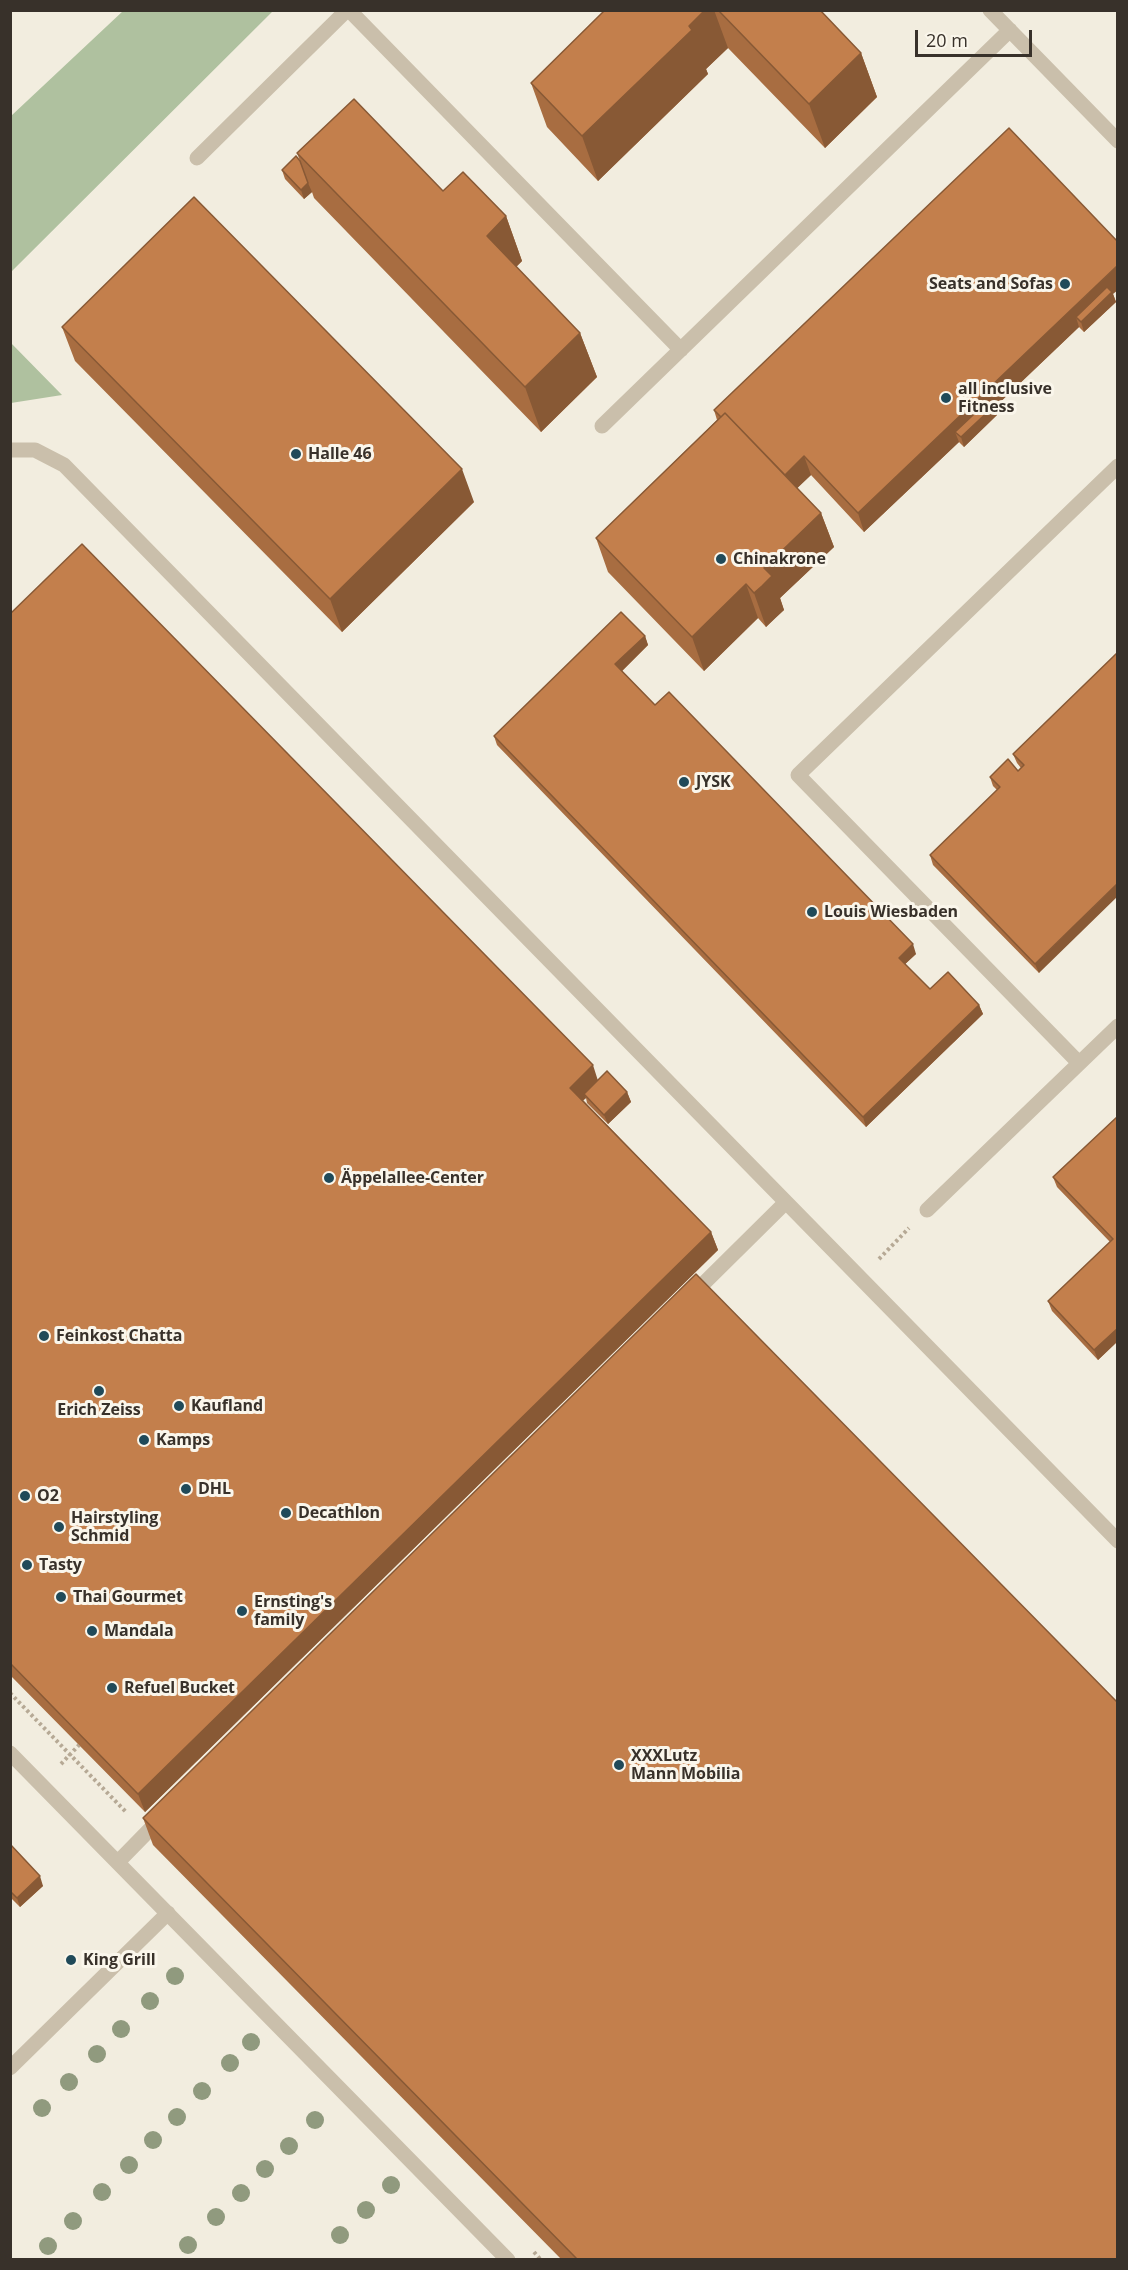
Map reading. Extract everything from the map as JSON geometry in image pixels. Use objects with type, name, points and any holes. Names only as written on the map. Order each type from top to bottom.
[{"type":"street","points":[[197,158],[348,10],[681,350]]},
{"type":"street","points":[[990,10],[1118,141]]},
{"type":"street","points":[[602,426],[1010,30]]},
{"type":"street","points":[[10,450],[35,450],[64,465],[1118,1541]]},
{"type":"street","points":[[1079,1063],[798,775],[1118,466]]},
{"type":"street","points":[[927,1210],[1118,1026]]},
{"type":"street","points":[[679,1308],[785,1203]]},
{"type":"street","points":[[10,1753],[508,2259]]},
{"type":"street","points":[[118,1862],[175,1804]]},
{"type":"street","points":[[10,2068],[168,1913]]},
{"type":"path","points":[[10,1693],[147,1833]]},
{"type":"green space","points":[[123,11],[273,11],[11,272],[11,116]]},
{"type":"green space","points":[[11,343],[62,395],[11,403]]},
{"type":"building","points":[[605,10],[705,10],[689,26],[692,30],[582,136],[531,83]]},
{"type":"building","points":[[718,10],[820,10],[861,53],[809,104]]},
{"type":"building","points":[[354,99],[443,191],[463,172],[506,216],[487,236],[580,333],[525,387],[297,153]]},
{"type":"building","points":[[1009,128],[1118,242],[1118,265],[858,513],[804,456],[785,475],[725,413],[721,417],[714,410]]},
{"type":"building","points":[[296,156],[308,183],[301,190],[282,170]]},
{"type":"building","name":"Halle 46","points":[[194,197],[462,469],[330,599],[62,327]]},
{"type":"building","points":[[1107,287],[1112,292],[1081,322],[1076,317]]},
{"type":"building","points":[[989,400],[994,406],[961,437],[955,432]]},
{"type":"building","name":"Chinakrone","points":[[725,413],[821,513],[764,568],[772,576],[762,586],[754,593],[746,584],[692,637],[596,538]]},
{"type":"building","name":"Äppelallee-Center","points":[[82,544],[593,1065],[570,1088],[711,1232],[138,1794],[10,1663],[10,614]]},
{"type":"building","points":[[621,612],[645,636],[615,664],[655,705],[669,692],[913,944],[899,958],[930,989],[948,972],[979,1005],[863,1117],[494,736]]},
{"type":"building","points":[[1118,652],[1118,883],[1035,964],[930,855],[1000,787],[990,777],[1008,759],[1018,771],[1024,765],[1013,754]]},
{"type":"building","points":[[607,1071],[627,1092],[604,1115],[584,1094]]},
{"type":"building","points":[[1118,1116],[1118,1328],[1094,1350],[1048,1301],[1113,1239],[1053,1177]]},
{"type":"building","points":[[696,1274],[1118,1703],[1118,2259],[577,2259],[143,1818]]},
{"type":"building","points":[[10,1844],[40,1876],[17,1898],[10,1891]]},
{"type":"place","name":"Seats and Sofas","points":[[1065,284]]},
{"type":"place","name":"all inclusive Fitness","points":[[946,398]]},
{"type":"place","name":"Halle 46","points":[[296,454]]},
{"type":"place","name":"Chinakrone","points":[[721,559]]},
{"type":"place","name":"JYSK","points":[[684,782]]},
{"type":"place","name":"Louis Wiesbaden","points":[[812,912]]},
{"type":"place","name":"Äppelallee-Center","points":[[329,1178]]},
{"type":"place","name":"Feinkost Chatta","points":[[44,1336]]},
{"type":"place","name":"Erich Zeiss","points":[[99,1391]]},
{"type":"place","name":"Kaufland","points":[[179,1406]]},
{"type":"place","name":"Kamps","points":[[144,1440]]},
{"type":"place","name":"DHL","points":[[186,1489]]},
{"type":"place","name":"O2","points":[[25,1496]]},
{"type":"place","name":"Decathlon","points":[[286,1513]]},
{"type":"place","name":"Hairstyling Schmid","points":[[59,1527]]},
{"type":"place","name":"Tasty","points":[[27,1565]]},
{"type":"place","name":"Thai Gourmet","points":[[61,1597]]},
{"type":"place","name":"Ernsting's family","points":[[242,1611]]},
{"type":"place","name":"Mandala","points":[[92,1631]]},
{"type":"place","name":"Refuel Bucket","points":[[112,1688]]},
{"type":"place","name":"XXXLutz Mann Mobilia","points":[[619,1765]]},
{"type":"place","name":"King Grill","points":[[71,1960]]}]
